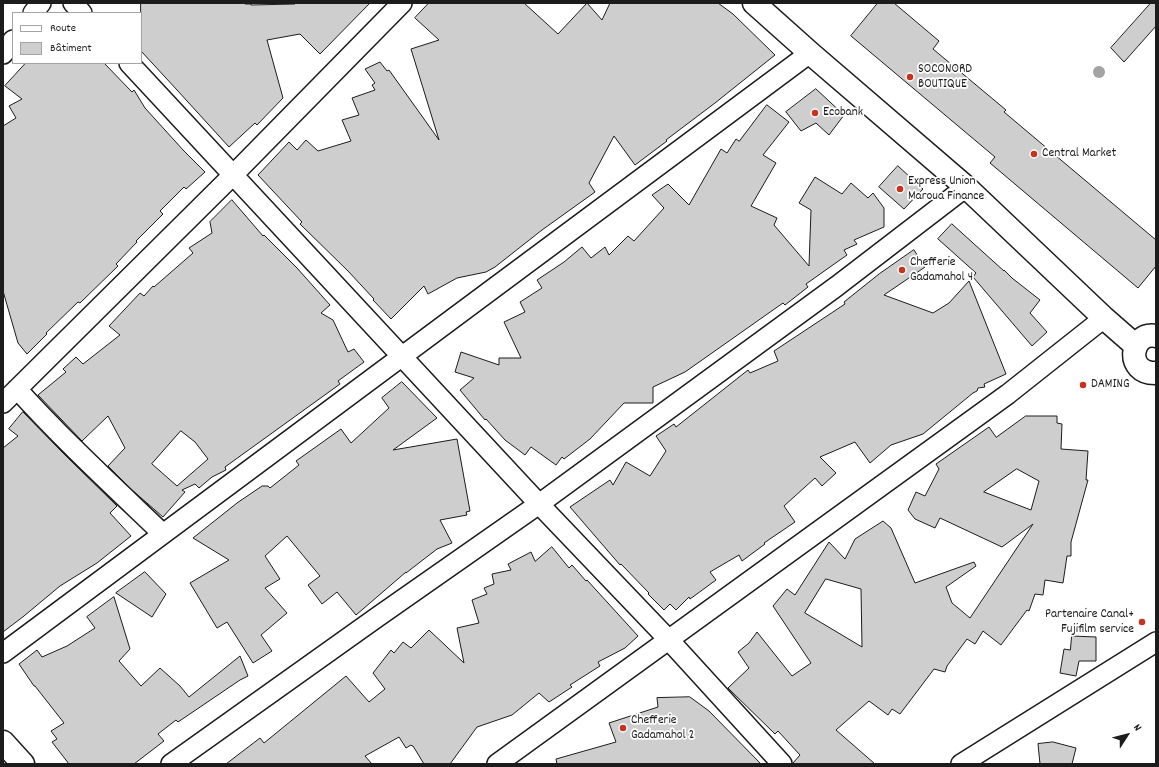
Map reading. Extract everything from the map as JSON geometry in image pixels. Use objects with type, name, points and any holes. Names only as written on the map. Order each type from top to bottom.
[{"type":"main road","points":[[754,3],[966,187],[1104,318],[1136,346]]},
{"type":"main road","points":[[1156,336],[1148,336],[1143,338],[1136,346],[1134,351],[1134,356],[1138,366],[1146,372],[1156,373]]},
{"type":"main road","points":[[3,742],[23,764]]},
{"type":"street","points":[[35,12],[41,3]]},
{"type":"street","points":[[73,3],[81,12]]},
{"type":"street","points":[[3,403],[233,175],[402,3]]},
{"type":"street","points":[[3,54],[12,41]]},
{"type":"street","points":[[3,653],[810,53]]},
{"type":"street","points":[[130,64],[540,504],[668,639],[782,764]]},
{"type":"street","points":[[171,764],[369,623],[540,504],[830,290],[966,187]]},
{"type":"street","points":[[497,764],[1008,394],[1104,318]]},
{"type":"street","points":[[17,389],[96,470],[163,534]]},
{"type":"street","points":[[961,764],[1156,642]]},
{"type":"building","points":[[141,3],[245,3],[251,5],[295,3],[370,3],[320,54],[300,34],[267,40],[283,98],[257,125],[255,123],[229,147],[142,52]]},
{"type":"building","points":[[429,3],[524,3],[558,34],[587,3],[602,20],[610,3],[718,3],[733,14],[775,55],[635,165],[614,136],[589,183],[595,192],[542,230],[495,267],[486,272],[457,278],[428,294],[424,286],[391,319],[348,271],[300,224],[302,222],[258,175],[289,142],[297,150],[306,140],[318,151],[351,141],[342,120],[359,115],[352,98],[375,90],[372,85],[375,83],[365,69],[380,62],[387,71],[389,70],[439,140],[411,49],[439,40],[415,18]]},
{"type":"building","points":[[878,3],[894,3],[939,41],[933,49],[1006,110],[1004,112],[1156,240],[1156,266],[1138,288],[990,163],[995,157],[851,36]]},
{"type":"building","points":[[1151,3],[1156,3],[1156,26],[1124,62],[1111,48]]},
{"type":"building","points":[[25,64],[105,64],[132,92],[134,90],[145,108],[205,172],[186,189],[184,187],[160,211],[163,214],[116,264],[118,266],[80,303],[78,302],[27,354],[18,343],[3,291],[3,126],[16,118],[9,106],[22,99],[5,86]]},
{"type":"building","name":"Ecobank","points":[[816,89],[844,115],[829,135],[816,123],[801,131],[786,112]]},
{"type":"building","points":[[767,105],[789,122],[763,155],[776,163],[751,206],[777,218],[774,225],[809,266],[811,210],[799,203],[815,177],[842,194],[851,183],[868,198],[873,193],[884,208],[884,227],[854,240],[857,244],[844,250],[847,255],[806,284],[808,287],[785,305],[783,303],[685,372],[653,387],[653,403],[624,403],[590,439],[564,459],[562,457],[556,465],[531,447],[525,455],[505,440],[486,419],[485,420],[460,390],[474,378],[455,372],[461,352],[499,365],[499,358],[521,358],[504,322],[525,312],[520,302],[542,288],[537,280],[564,262],[582,247],[591,258],[605,247],[609,255],[628,236],[634,241],[664,208],[652,195],[668,184],[689,205],[721,149],[727,153],[736,139],[739,141]]},
{"type":"building","name":"Express Union Maroua Finance","points":[[898,166],[923,189],[904,209],[879,187]]},
{"type":"building","points":[[232,200],[263,236],[264,235],[297,268],[330,305],[321,313],[333,320],[348,352],[354,349],[364,362],[338,381],[340,384],[225,467],[226,470],[212,477],[199,488],[195,484],[182,490],[185,492],[163,517],[132,490],[108,466],[125,448],[108,416],[82,441],[38,395],[66,372],[63,369],[76,357],[83,364],[120,335],[109,326],[140,293],[144,296],[153,286],[154,287],[193,253],[189,248],[212,233],[210,222]],"holes":[[[181,431],[195,442],[208,459],[177,486],[152,464]]]},
{"type":"building","points":[[952,224],[1012,278],[1040,300],[1030,313],[1047,332],[1032,346],[973,277],[976,273],[938,239]]},
{"type":"building","points":[[914,250],[925,267],[884,295],[933,313],[949,303],[969,281],[1006,374],[984,384],[985,387],[978,388],[977,391],[923,434],[891,445],[870,463],[855,442],[820,457],[836,473],[822,486],[815,478],[784,506],[795,522],[764,543],[765,544],[742,561],[739,555],[710,572],[716,580],[690,599],[689,597],[676,610],[670,604],[664,610],[621,564],[620,565],[570,507],[610,480],[613,485],[626,462],[650,476],[666,451],[656,436],[674,424],[676,427],[748,370],[750,373],[778,361],[774,351],[845,304],[844,302],[879,274]]},
{"type":"building","points":[[402,382],[437,418],[393,450],[457,439],[470,511],[466,512],[467,515],[440,520],[452,543],[437,549],[406,572],[356,615],[337,592],[322,604],[308,585],[320,576],[287,536],[265,556],[280,579],[265,588],[287,613],[261,635],[272,651],[253,663],[227,622],[217,628],[190,583],[229,560],[193,538],[237,503],[262,486],[268,486],[270,488],[299,465],[296,461],[341,429],[351,443],[389,408],[382,398]]},
{"type":"building","points":[[23,412],[117,506],[110,513],[131,536],[97,563],[60,586],[3,632],[3,448],[18,436],[9,429]]},
{"type":"building","points":[[1026,416],[1057,416],[1057,423],[1062,424],[1061,449],[1088,451],[1086,480],[1088,480],[1071,542],[1071,556],[1067,556],[1063,583],[1045,580],[1043,595],[1035,594],[1029,611],[1027,610],[1001,645],[983,631],[975,644],[967,639],[947,666],[945,672],[934,669],[900,714],[892,709],[888,715],[869,701],[836,730],[875,764],[793,764],[800,755],[778,731],[775,734],[728,688],[749,668],[738,652],[749,643],[757,632],[792,676],[811,663],[773,606],[787,589],[795,595],[829,542],[845,559],[855,539],[883,521],[891,528],[915,583],[974,562],[976,566],[946,587],[952,603],[970,618],[1033,524],[1002,547],[940,518],[935,528],[915,519],[908,510],[916,492],[925,496],[939,469],[936,464],[989,427],[996,437]],"holes":[[[1017,469],[1039,481],[1031,510],[984,492]],[[826,579],[861,589],[862,647],[805,613]]]},
{"type":"building","points":[[552,547],[569,568],[572,565],[638,636],[625,648],[598,662],[600,666],[570,685],[572,687],[549,702],[539,693],[512,715],[477,727],[450,764],[424,764],[413,746],[411,745],[406,748],[399,737],[365,756],[372,764],[226,764],[260,738],[264,743],[346,676],[369,702],[385,689],[373,673],[391,650],[394,653],[403,642],[411,648],[429,630],[464,663],[457,628],[479,623],[472,600],[487,594],[484,588],[494,584],[492,574],[511,570],[508,564],[531,552],[535,561]]},
{"type":"building","points":[[145,572],[166,594],[152,617],[116,593]]},
{"type":"building","points":[[114,597],[130,649],[119,661],[141,686],[160,668],[180,686],[189,697],[240,656],[248,676],[178,722],[176,720],[158,734],[164,741],[134,764],[69,764],[52,742],[57,739],[51,731],[64,723],[34,686],[19,664],[37,650],[42,657],[67,646],[95,628],[87,617]]},
{"type":"building","points":[[1072,636],[1096,637],[1096,661],[1079,661],[1076,676],[1060,673],[1064,649],[1070,650]]},
{"type":"building","points":[[690,697],[709,711],[761,764],[557,764],[556,759],[616,742],[609,723],[658,707],[657,698]]},
{"type":"building","points":[[1053,742],[1076,748],[1072,764],[1040,764],[1038,744]]},
{"type":"place","name":"SOCONORD BOUTIQUE","points":[[910,77]]},
{"type":"place","name":"Ecobank","points":[[815,113]]},
{"type":"place","name":"Central Market","points":[[1034,154]]},
{"type":"place","name":"Express Union Maroua Finance","points":[[900,189]]},
{"type":"place","name":"Chefferie Gadamahol 4","points":[[902,270]]},
{"type":"place","name":"DAMING","points":[[1083,385]]},
{"type":"place","name":"Partenaire Canal+ Fujifilm service","points":[[1142,622]]},
{"type":"place","name":"Chefferie Gadamahol 2","points":[[623,728]]}]
